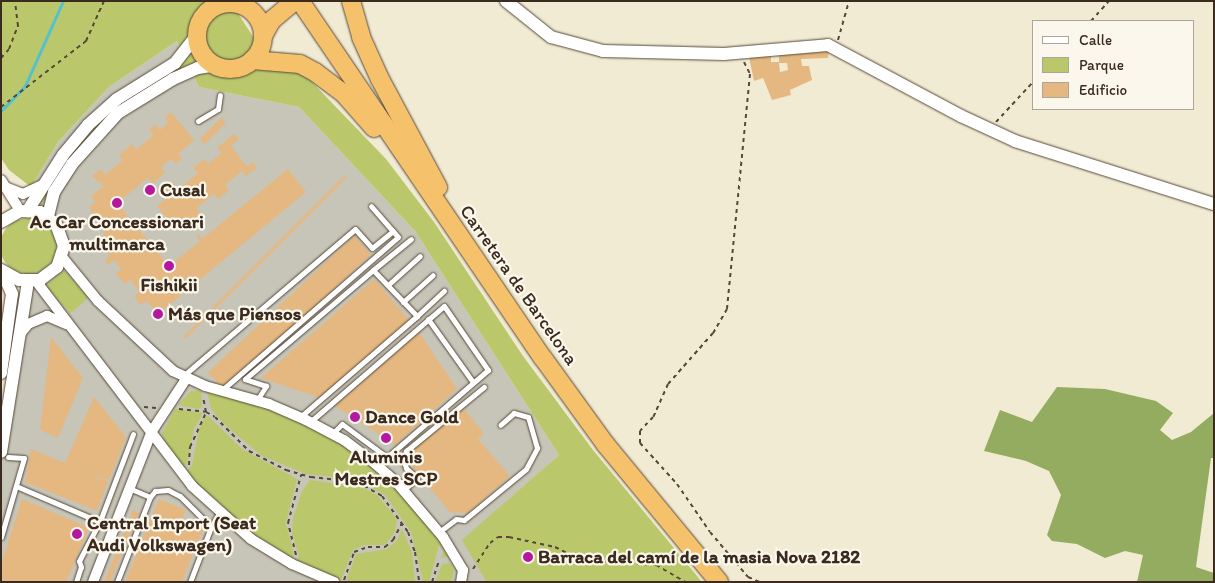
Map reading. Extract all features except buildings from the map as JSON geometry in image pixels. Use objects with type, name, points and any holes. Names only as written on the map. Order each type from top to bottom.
[{"type":"highway","name":"Carretera de Barcelona","points":[[300,1],[427,188],[604,441],[719,582]]},
{"type":"highway","points":[[313,1],[427,166],[507,291],[605,433],[604,441]]},
{"type":"highway","points":[[351,1],[361,37],[380,79],[427,166]]},
{"type":"highway","points":[[221,3],[234,3],[264,8],[284,4],[272,20],[263,36],[260,49],[252,60],[235,68],[216,65],[202,51],[198,34],[204,16],[221,3]]},
{"type":"highway","points":[[245,6],[258,19],[263,36]]},
{"type":"highway","points":[[252,60],[300,64],[330,82],[366,119],[416,183],[427,188]]},
{"type":"street","points":[[506,1],[552,37],[606,51],[740,53],[816,44],[835,48],[987,129],[1064,158],[1214,204]]},
{"type":"street","points":[[48,216],[54,192],[98,133],[131,103],[169,74],[175,63],[198,34]]},
{"type":"street","points":[[1,222],[24,210],[45,184],[63,154],[99,114],[138,84],[169,74],[216,65]]},
{"type":"street","points":[[3,184],[23,194],[45,184]]},
{"type":"street","points":[[2,270],[16,279],[32,281],[52,272],[62,257],[62,234],[48,216],[24,210],[3,184]]},
{"type":"street","points":[[62,257],[78,280],[134,337],[184,378],[221,391],[257,400],[310,422],[332,434],[377,466],[404,490],[439,532],[464,577]]},
{"type":"street","points":[[1,373],[12,294],[2,270]]},
{"type":"street","points":[[32,281],[72,327],[152,431],[181,473],[219,513],[252,539],[314,578],[339,581]]},
{"type":"street","points":[[5,455],[19,335],[32,281]]},
{"type":"street","points":[[19,335],[28,324],[47,316],[72,327]]},
{"type":"street","points":[[93,582],[131,489],[152,431],[184,378]]},
{"type":"lane","points":[[198,121],[218,109],[220,95]]},
{"type":"lane","points":[[221,391],[398,237],[371,206]]},
{"type":"lane","points":[[184,378],[355,229],[372,248],[393,230]]},
{"type":"lane","points":[[257,400],[266,386],[246,379],[411,239]]},
{"type":"lane","points":[[388,285],[420,256]]},
{"type":"lane","points":[[373,270],[417,316]]},
{"type":"lane","points":[[403,302],[432,275]]},
{"type":"lane","points":[[300,418],[444,291]]},
{"type":"lane","points":[[310,422],[444,306],[488,370],[377,466]]},
{"type":"lane","points":[[428,319],[473,382]]},
{"type":"lane","points":[[404,490],[417,478],[406,468],[403,459],[406,451],[484,387]]},
{"type":"lane","points":[[439,532],[456,519],[464,520],[526,469],[537,448],[528,417],[514,413],[500,425]]},
{"type":"lane","points":[[332,434],[342,424],[387,457]]},
{"type":"lane","points":[[76,582],[81,568],[80,561],[100,521],[133,434]]},
{"type":"lane","points":[[1,537],[24,458],[5,455]]},
{"type":"lane","points":[[16,486],[115,528]]},
{"type":"lane","points":[[131,489],[150,497]]},
{"type":"lane","points":[[117,582],[150,497],[155,491],[168,490],[180,496],[211,527]]},
{"type":"lane","points":[[190,582],[211,527],[219,513]]},
{"type":"path","points":[[1,58],[10,49],[18,26],[15,1]]},
{"type":"path","points":[[1,107],[86,41],[104,1]]},
{"type":"path","points":[[835,48],[850,1]]},
{"type":"path","points":[[1092,20],[1109,1]]},
{"type":"path","points":[[740,53],[750,74],[727,309],[713,333],[668,384],[653,417],[640,431],[640,443],[677,484],[710,532],[748,577],[760,582]]},
{"type":"path","points":[[987,129],[1019,100],[1032,84]]},
{"type":"path","points":[[189,465],[190,447],[206,412],[203,393]]},
{"type":"path","points":[[179,409],[206,412],[249,451],[301,475],[365,485],[382,496],[402,523],[415,552],[418,581]]},
{"type":"path","points":[[296,556],[288,523],[301,475]]},
{"type":"path","points":[[339,581],[354,552],[368,547],[385,547],[394,540],[402,523]]},
{"type":"path","points":[[464,577],[475,568],[490,542],[498,538],[510,537],[555,546],[581,560],[656,565],[686,582]]},
{"type":"path","points":[[432,582],[439,561]]},
{"type":"shaded area","points":[[177,41],[199,87],[299,107],[415,231],[559,455],[463,540],[488,582],[1,582],[1,416],[30,248],[31,187],[58,142],[109,87]]},
{"type":"green space","points":[[1,1],[230,1],[274,69],[296,71],[310,80],[386,159],[434,222],[523,356],[593,450],[702,582],[486,581],[462,540],[559,455],[415,231],[299,107],[199,87],[189,66],[148,87],[99,125],[77,149],[42,204],[39,203],[67,157],[94,125],[184,56],[177,41],[109,87],[58,142],[31,187],[9,170],[1,158]]},
{"type":"green space","points":[[28,218],[43,223],[51,231],[56,246],[51,261],[43,269],[28,274],[13,269],[5,261],[0,246],[5,231],[13,223]]},
{"type":"green space","points":[[64,270],[88,298],[70,314],[46,286]]},
{"type":"green space","points":[[1057,387],[1105,389],[1156,401],[1173,413],[1160,430],[1172,440],[1191,432],[1214,413],[1214,458],[1211,458],[1196,567],[1214,573],[1214,582],[1137,582],[1143,555],[1125,551],[1105,558],[1077,544],[1052,541],[1047,535],[1061,495],[1049,471],[1026,461],[984,451],[1000,410],[1032,422]]},
{"type":"green space","points":[[201,390],[202,406],[199,409],[178,405],[191,391]]},
{"type":"green space","points":[[207,391],[268,408],[330,437],[355,453],[421,514],[451,556],[441,558],[444,551],[439,545],[429,582],[423,581],[411,532],[385,495],[354,479],[306,474],[262,456],[225,425],[211,409]]},
{"type":"green space","points":[[175,409],[203,413],[194,429],[187,464],[183,468],[164,441],[162,433]]},
{"type":"green space","points":[[208,416],[242,449],[297,479],[286,523],[294,555],[292,559],[239,525],[186,472],[192,465],[199,429],[204,418]]},
{"type":"green space","points":[[310,480],[361,487],[377,495],[397,519],[395,532],[385,545],[365,545],[353,550],[341,580],[296,561],[299,556],[292,534],[293,518],[302,491]]},
{"type":"green space","points":[[402,529],[412,552],[415,582],[346,581],[356,554],[387,549],[397,540]]},
{"type":"green space","points":[[450,563],[454,570],[451,582],[435,582],[442,564]]},
{"type":"waterway","points":[[1,111],[25,86],[63,1]]},
{"type":"place","name":"Cusal","points":[[150,190]]},
{"type":"place","name":"Ac Car Concessionari multimarca","points":[[117,203]]},
{"type":"place","name":"Fishikii","points":[[169,266]]},
{"type":"place","name":"Más que Piensos","points":[[158,314]]},
{"type":"place","name":"Dance Gold","points":[[355,417]]},
{"type":"place","name":"Aluminis Mestres SCP","points":[[386,438]]},
{"type":"place","name":"Central Import (Seat Audi Volkswagen)","points":[[77,534]]},
{"type":"place","name":"Barraca del camí de la masia Nova 2182","points":[[528,557]]}]
